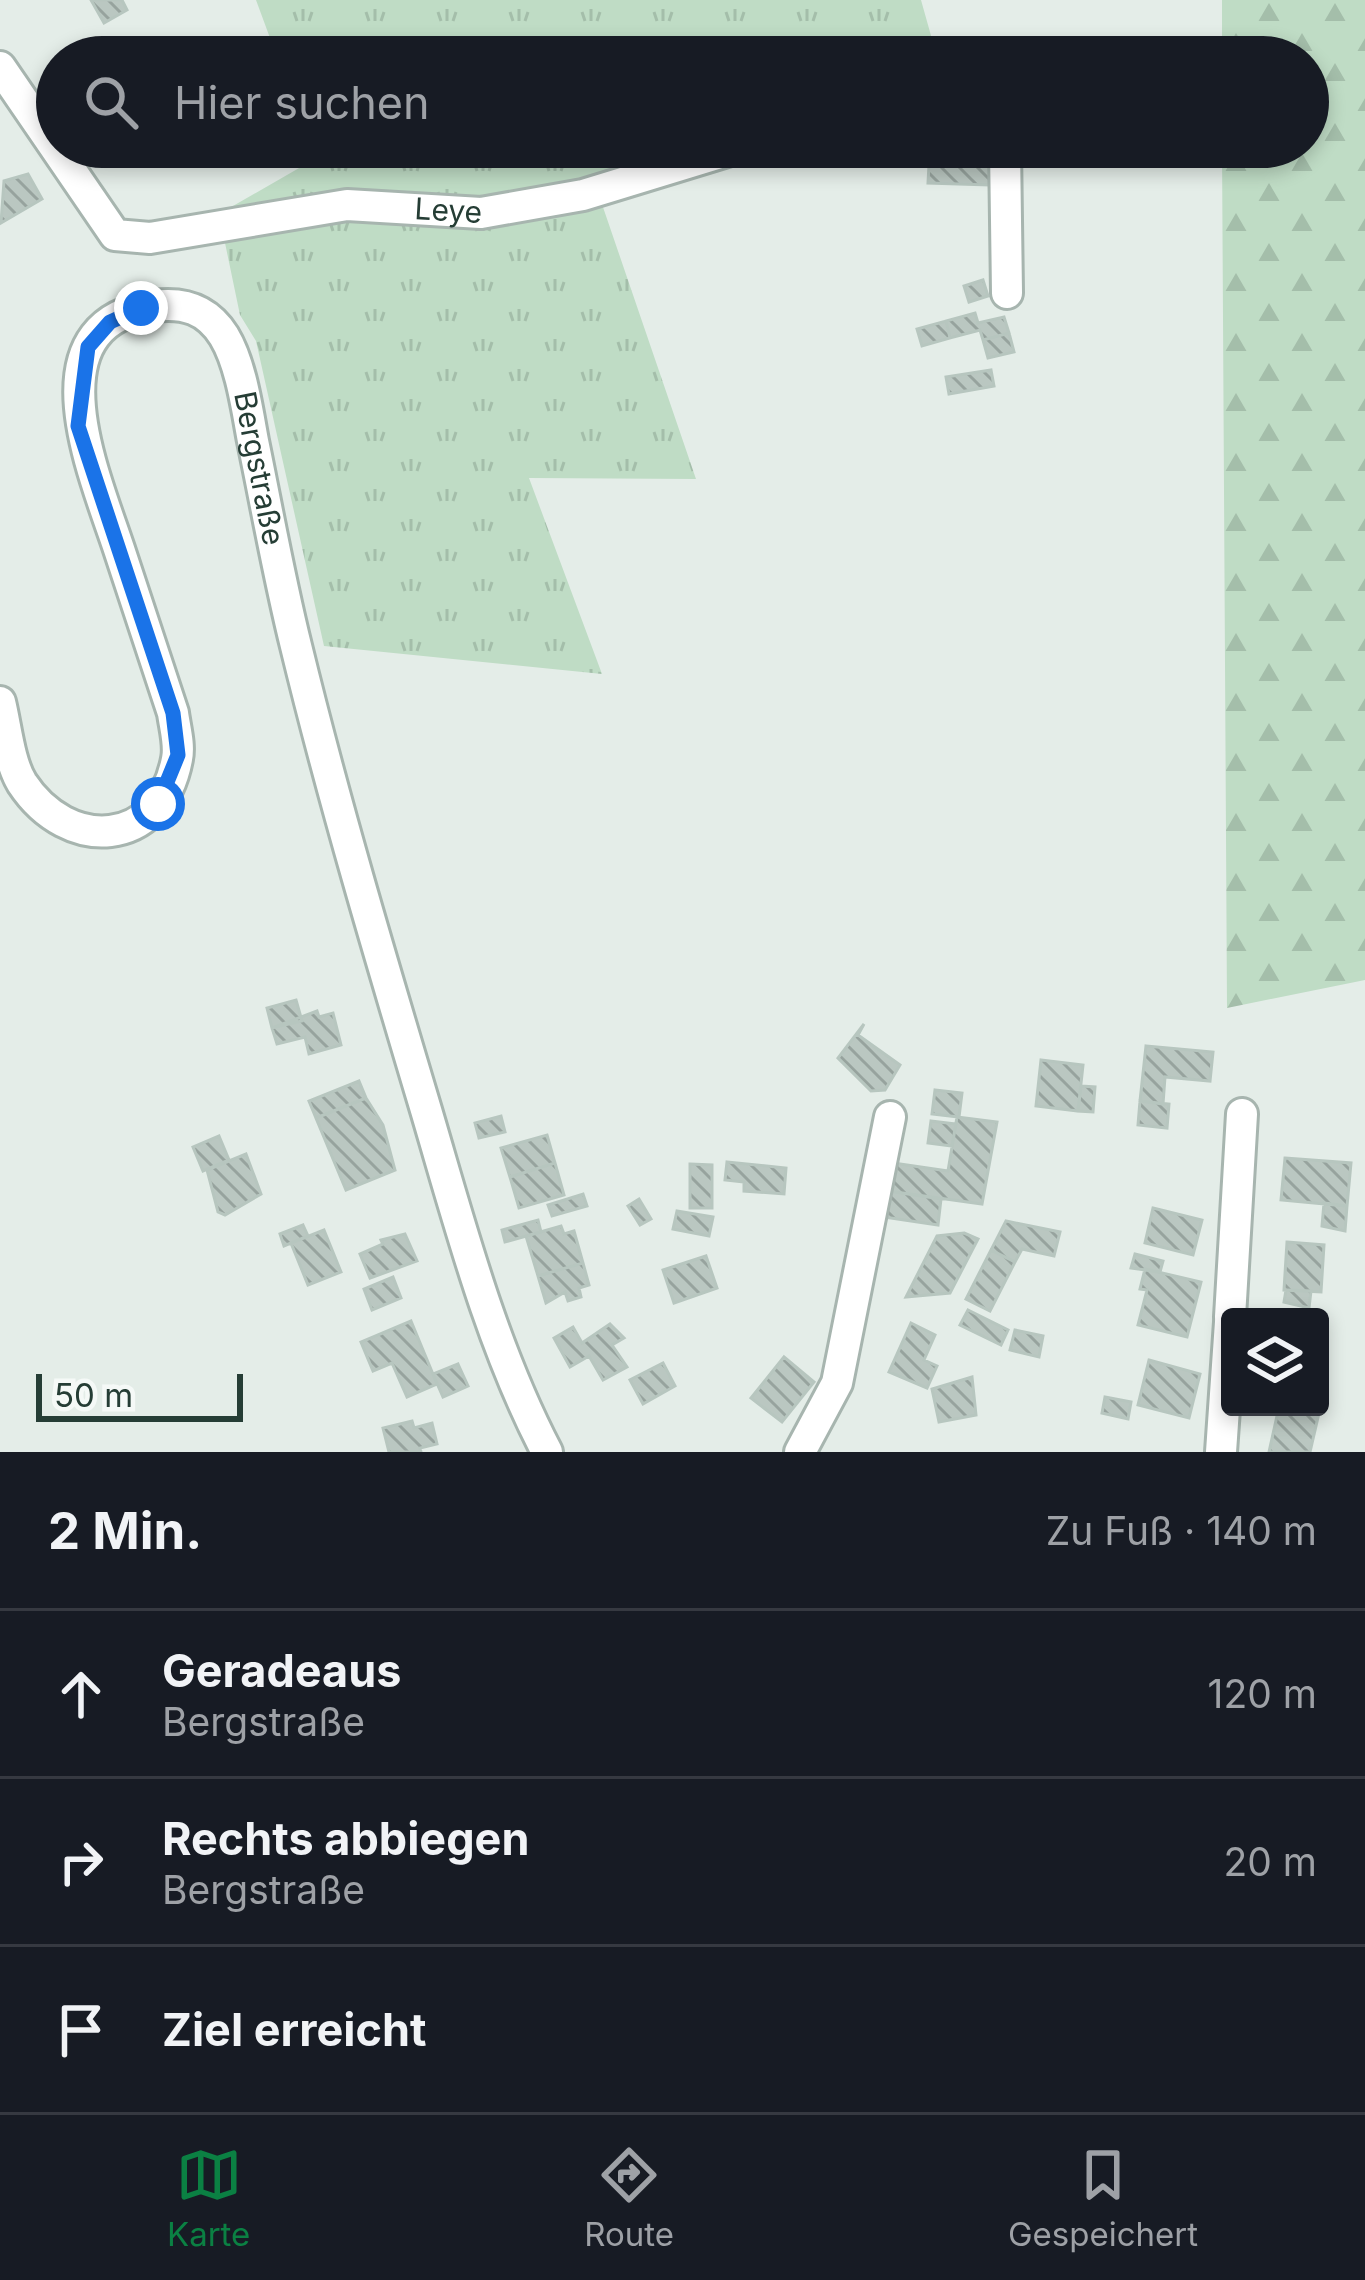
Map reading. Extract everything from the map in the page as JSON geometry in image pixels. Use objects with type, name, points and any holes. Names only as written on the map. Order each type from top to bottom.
[{"type":"street","name":"Leye","points":[[0,67],[36,120]]},
{"type":"street","name":"Leye","points":[[69,168],[115,236],[150,238],[347,205],[481,213],[583,195],[671,168]]},
{"type":"street","points":[[1005,168],[1006,293]]},
{"type":"street","name":"Bergstraße","points":[[0,702],[20,780],[67,826],[110,832],[141,822],[170,784],[178,755],[173,713],[78,426],[81,369],[88,347],[110,322],[141,308],[175,303],[202,311],[225,338],[246,407],[300,664],[363,899],[452,1196],[482,1294],[547,1452]]},
{"type":"street","points":[[1231,1308],[1242,1114]]},
{"type":"street","points":[[800,1452],[837,1383],[890,1117]]},
{"type":"street","points":[[1221,1452],[1223,1416]]},
{"type":"green space","points":[[256,0],[921,0],[931,36],[269,36]]},
{"type":"green space","points":[[1222,0],[1365,0],[1365,980],[1227,1008],[1222,168],[1329,168],[1329,36],[1222,36]]},
{"type":"green space","points":[[299,168],[618,168],[592,175],[696,479],[529,478],[602,674],[324,646],[256,341],[240,315],[219,214]]},
{"type":"building","points":[[91,0],[122,0],[127,10],[104,23]]},
{"type":"building","points":[[929,168],[990,168],[989,185],[928,183]]},
{"type":"building","points":[[28,174],[42,199],[1,223],[4,181]]},
{"type":"building","points":[[983,280],[988,296],[969,302],[964,286]]},
{"type":"building","points":[[975,313],[978,323],[1004,317],[1009,333],[983,340],[980,330],[950,338],[946,321]]},
{"type":"building","points":[[946,321],[950,338],[922,346],[917,329]]},
{"type":"building","points":[[1009,333],[1014,352],[988,358],[983,340]]},
{"type":"building","points":[[991,370],[994,386],[949,394],[946,377]]},
{"type":"building","points":[[296,1000],[302,1021],[272,1028],[267,1008]]},
{"type":"building","points":[[317,1011],[319,1017],[333,1013],[341,1045],[309,1054],[305,1037],[277,1044],[272,1028]]},
{"type":"building","points":[[864,1024],[858,1035],[900,1065],[885,1090],[871,1091],[838,1058]]},
{"type":"building","points":[[1146,1046],[1213,1052],[1210,1081],[1165,1077],[1163,1104],[1140,1101]]},
{"type":"building","points":[[1041,1060],[1083,1065],[1078,1111],[1036,1106]]},
{"type":"building","points":[[359,1081],[366,1098],[316,1118],[309,1101]]},
{"type":"building","points":[[1081,1086],[1095,1087],[1093,1112],[1078,1111]]},
{"type":"building","points":[[935,1090],[962,1093],[959,1117],[932,1114]]},
{"type":"building","points":[[366,1098],[383,1125],[395,1170],[346,1190],[316,1118]]},
{"type":"building","points":[[1140,1101],[1169,1104],[1167,1128],[1138,1125]]},
{"type":"building","points":[[501,1116],[505,1132],[479,1138],[475,1123]]},
{"type":"building","points":[[957,1117],[997,1122],[982,1204],[888,1191],[893,1163],[948,1171]]},
{"type":"building","points":[[931,1121],[956,1124],[952,1146],[928,1143]]},
{"type":"building","points":[[547,1135],[555,1163],[510,1177],[501,1148]]},
{"type":"building","points":[[219,1136],[229,1160],[203,1171],[193,1147]]},
{"type":"building","points":[[246,1154],[261,1194],[225,1215],[218,1212],[207,1170]]},
{"type":"building","points":[[1285,1158],[1351,1163],[1347,1206],[1281,1200]]},
{"type":"building","points":[[727,1162],[786,1168],[784,1194],[744,1191],[744,1182],[725,1180]]},
{"type":"building","points":[[555,1163],[564,1195],[519,1208],[510,1177]]},
{"type":"building","points":[[690,1164],[712,1165],[712,1208],[690,1208]]},
{"type":"building","points":[[888,1191],[941,1199],[938,1225],[884,1217]]},
{"type":"building","points":[[583,1194],[587,1206],[552,1216],[548,1205]]},
{"type":"building","points":[[639,1199],[651,1219],[640,1225],[628,1206]]},
{"type":"building","points":[[1324,1203],[1347,1206],[1345,1231],[1322,1226]]},
{"type":"building","points":[[1153,1208],[1202,1220],[1193,1255],[1145,1243]]},
{"type":"building","points":[[677,1211],[713,1217],[709,1236],[673,1229]]},
{"type":"building","points":[[538,1220],[541,1232],[505,1242],[502,1230]]},
{"type":"building","points":[[1006,1221],[1060,1232],[1054,1256],[1022,1249],[1015,1262],[991,1250]]},
{"type":"building","points":[[303,1225],[308,1236],[284,1246],[280,1234]]},
{"type":"building","points":[[561,1226],[564,1234],[574,1231],[583,1263],[538,1276],[526,1236]]},
{"type":"building","points":[[324,1230],[341,1272],[308,1285],[291,1243]]},
{"type":"building","points":[[964,1233],[978,1239],[950,1293],[906,1297],[937,1236]]},
{"type":"building","points":[[405,1234],[417,1261],[370,1278],[360,1254],[383,1244],[381,1240]]},
{"type":"building","points":[[1287,1242],[1324,1245],[1321,1292],[1284,1290]]},
{"type":"building","points":[[991,1250],[1015,1262],[990,1311],[966,1299]]},
{"type":"building","points":[[1135,1254],[1163,1261],[1160,1272],[1131,1268]]},
{"type":"building","points":[[706,1256],[717,1288],[674,1303],[663,1270]]},
{"type":"building","points":[[583,1263],[589,1285],[579,1288],[581,1297],[568,1301],[565,1292],[546,1303],[538,1276]]},
{"type":"building","points":[[1145,1269],[1201,1282],[1187,1337],[1138,1325],[1147,1290],[1140,1289]]},
{"type":"building","points":[[393,1277],[401,1298],[372,1310],[364,1289]]},
{"type":"building","points":[[1286,1290],[1311,1291],[1309,1308],[1284,1302]]},
{"type":"building","points":[[968,1310],[1008,1330],[1001,1345],[960,1325]]},
{"type":"building","points":[[411,1321],[437,1384],[407,1397],[392,1363],[373,1371],[361,1342]]},
{"type":"building","points":[[911,1323],[935,1335],[924,1360],[937,1366],[927,1388],[889,1372]]},
{"type":"building","points":[[610,1324],[624,1338],[612,1345],[627,1367],[603,1380],[589,1356],[570,1367],[554,1338],[573,1327],[582,1343]]},
{"type":"building","points":[[1015,1330],[1043,1336],[1039,1357],[1010,1350]]},
{"type":"building","points":[[784,1357],[814,1382],[782,1422],[751,1398]]},
{"type":"building","points":[[1149,1360],[1200,1374],[1189,1418],[1138,1405]]},
{"type":"building","points":[[663,1363],[675,1386],[643,1404],[630,1380]]},
{"type":"building","points":[[458,1364],[468,1386],[443,1397],[433,1374]]},
{"type":"building","points":[[972,1377],[976,1415],[939,1422],[932,1389]]},
{"type":"building","points":[[1105,1397],[1131,1402],[1128,1419],[1102,1413]]},
{"type":"building","points":[[1277,1416],[1318,1416],[1310,1452],[1269,1452]]},
{"type":"building","points":[[412,1421],[414,1428],[432,1423],[437,1444],[420,1448],[421,1452],[389,1452],[383,1428]]},
{"type":"route","points":[[141,308],[110,322],[88,347],[81,369],[78,426],[173,713],[178,755],[158,804]]}]
